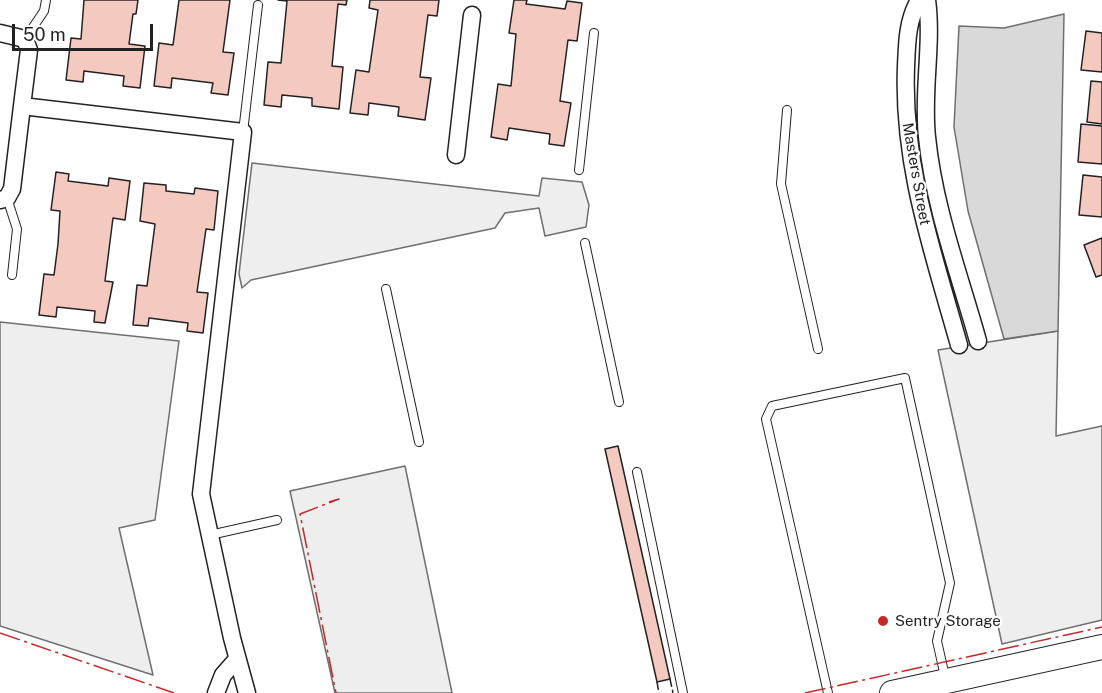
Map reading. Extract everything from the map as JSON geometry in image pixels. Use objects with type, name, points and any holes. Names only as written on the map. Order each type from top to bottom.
[{"type":"street","name":"Masters Street","points":[[919,0],[910,15],[907,45],[905,96],[908,141],[912,170],[931,255],[959,345]]},
{"type":"street","name":"Masters Street","points":[[927,0],[930,20],[924,100],[931,166],[950,248],[978,341]]},
{"type":"street","points":[[456,155],[472,15]]},
{"type":"street","points":[[0,33],[26,39],[28,50],[12,189],[4,199]]},
{"type":"street","points":[[22,106],[243,132],[201,494],[237,659],[247,693]]},
{"type":"street","points":[[908,141],[927,137]]},
{"type":"street","points":[[912,170],[931,166]]},
{"type":"street","points":[[892,693],[1102,647]]},
{"type":"street","points":[[216,693],[223,675],[237,659]]},
{"type":"lane","points":[[26,39],[44,11],[46,0]]},
{"type":"lane","points":[[243,132],[258,5]]},
{"type":"lane","points":[[579,170],[594,33]]},
{"type":"lane","points":[[787,110],[781,184],[818,349]]},
{"type":"lane","points":[[4,199],[17,229],[12,275]]},
{"type":"lane","points":[[585,243],[620,402]]},
{"type":"lane","points":[[386,289],[419,442]]},
{"type":"lane","points":[[828,693],[766,419],[772,406],[904,378],[950,583],[937,641],[946,681]]},
{"type":"lane","points":[[637,472],[683,693]]},
{"type":"lane","points":[[210,535],[277,520]]},
{"type":"shaded area","points":[[1064,14],[1058,331],[1004,339],[968,211],[954,127],[959,26],[1004,28]]},
{"type":"shaded area","points":[[252,163],[539,196],[542,178],[582,182],[589,205],[586,227],[545,236],[539,208],[505,213],[495,228],[251,280],[242,288],[239,274]]},
{"type":"shaded area","points":[[0,322],[179,341],[155,520],[119,528],[153,675],[0,626]]},
{"type":"shaded area","points":[[1058,331],[1056,436],[1102,426],[1102,620],[1002,644],[938,350]]},
{"type":"shaded area","points":[[405,466],[452,693],[335,693],[290,491]]},
{"type":"building","points":[[84,0],[138,0],[136,14],[133,14],[129,44],[145,46],[140,88],[123,86],[124,76],[84,71],[83,82],[66,80],[71,38],[81,39]]},
{"type":"building","points":[[179,0],[230,0],[223,52],[234,53],[228,95],[211,93],[213,83],[172,78],[171,88],[154,86],[159,43],[173,45]]},
{"type":"building","points":[[278,0],[347,0],[346,5],[338,4],[332,66],[343,67],[339,109],[312,106],[312,98],[282,95],[281,107],[264,105],[268,62],[281,63],[287,1]]},
{"type":"building","points":[[370,0],[439,0],[437,16],[428,15],[420,77],[431,78],[425,120],[398,116],[399,107],[369,103],[368,115],[350,113],[356,70],[369,72],[378,10],[369,8]]},
{"type":"building","points":[[514,0],[527,0],[526,4],[565,9],[567,1],[582,3],[577,41],[568,40],[560,101],[571,103],[564,146],[549,144],[550,134],[509,128],[507,140],[491,137],[498,84],[511,86],[516,34],[509,33]]},
{"type":"building","points":[[1086,31],[1102,33],[1102,72],[1081,70]]},
{"type":"building","points":[[1091,81],[1102,82],[1102,124],[1087,122]]},
{"type":"building","points":[[1081,124],[1102,126],[1102,164],[1078,162]]},
{"type":"building","points":[[56,172],[69,174],[68,181],[108,186],[109,178],[130,181],[125,220],[113,218],[105,281],[113,282],[105,323],[94,322],[95,311],[57,307],[56,317],[39,315],[44,274],[54,275],[58,244],[60,211],[51,210]]},
{"type":"building","points":[[1083,175],[1102,177],[1102,217],[1079,215]]},
{"type":"building","points":[[144,183],[166,185],[166,191],[194,194],[195,188],[218,191],[214,230],[206,229],[197,292],[208,293],[203,333],[187,331],[188,323],[149,318],[148,326],[133,325],[137,285],[147,286],[155,224],[140,221]]},
{"type":"building","points":[[1102,238],[1102,275],[1096,277],[1084,245]]},
{"type":"building","points":[[618,446],[670,679],[657,682],[605,449]]},
{"type":"fence","points":[[670,679],[673,693]]},
{"type":"fence","points":[[657,682],[659,693]]},
{"type":"power","points":[[329,502],[339,499],[300,514],[336,693]]},
{"type":"power","points":[[805,693],[1102,627]]},
{"type":"power","points":[[0,633],[174,693]]},
{"type":"place","name":"Sentry Storage","points":[[883,621]]}]
